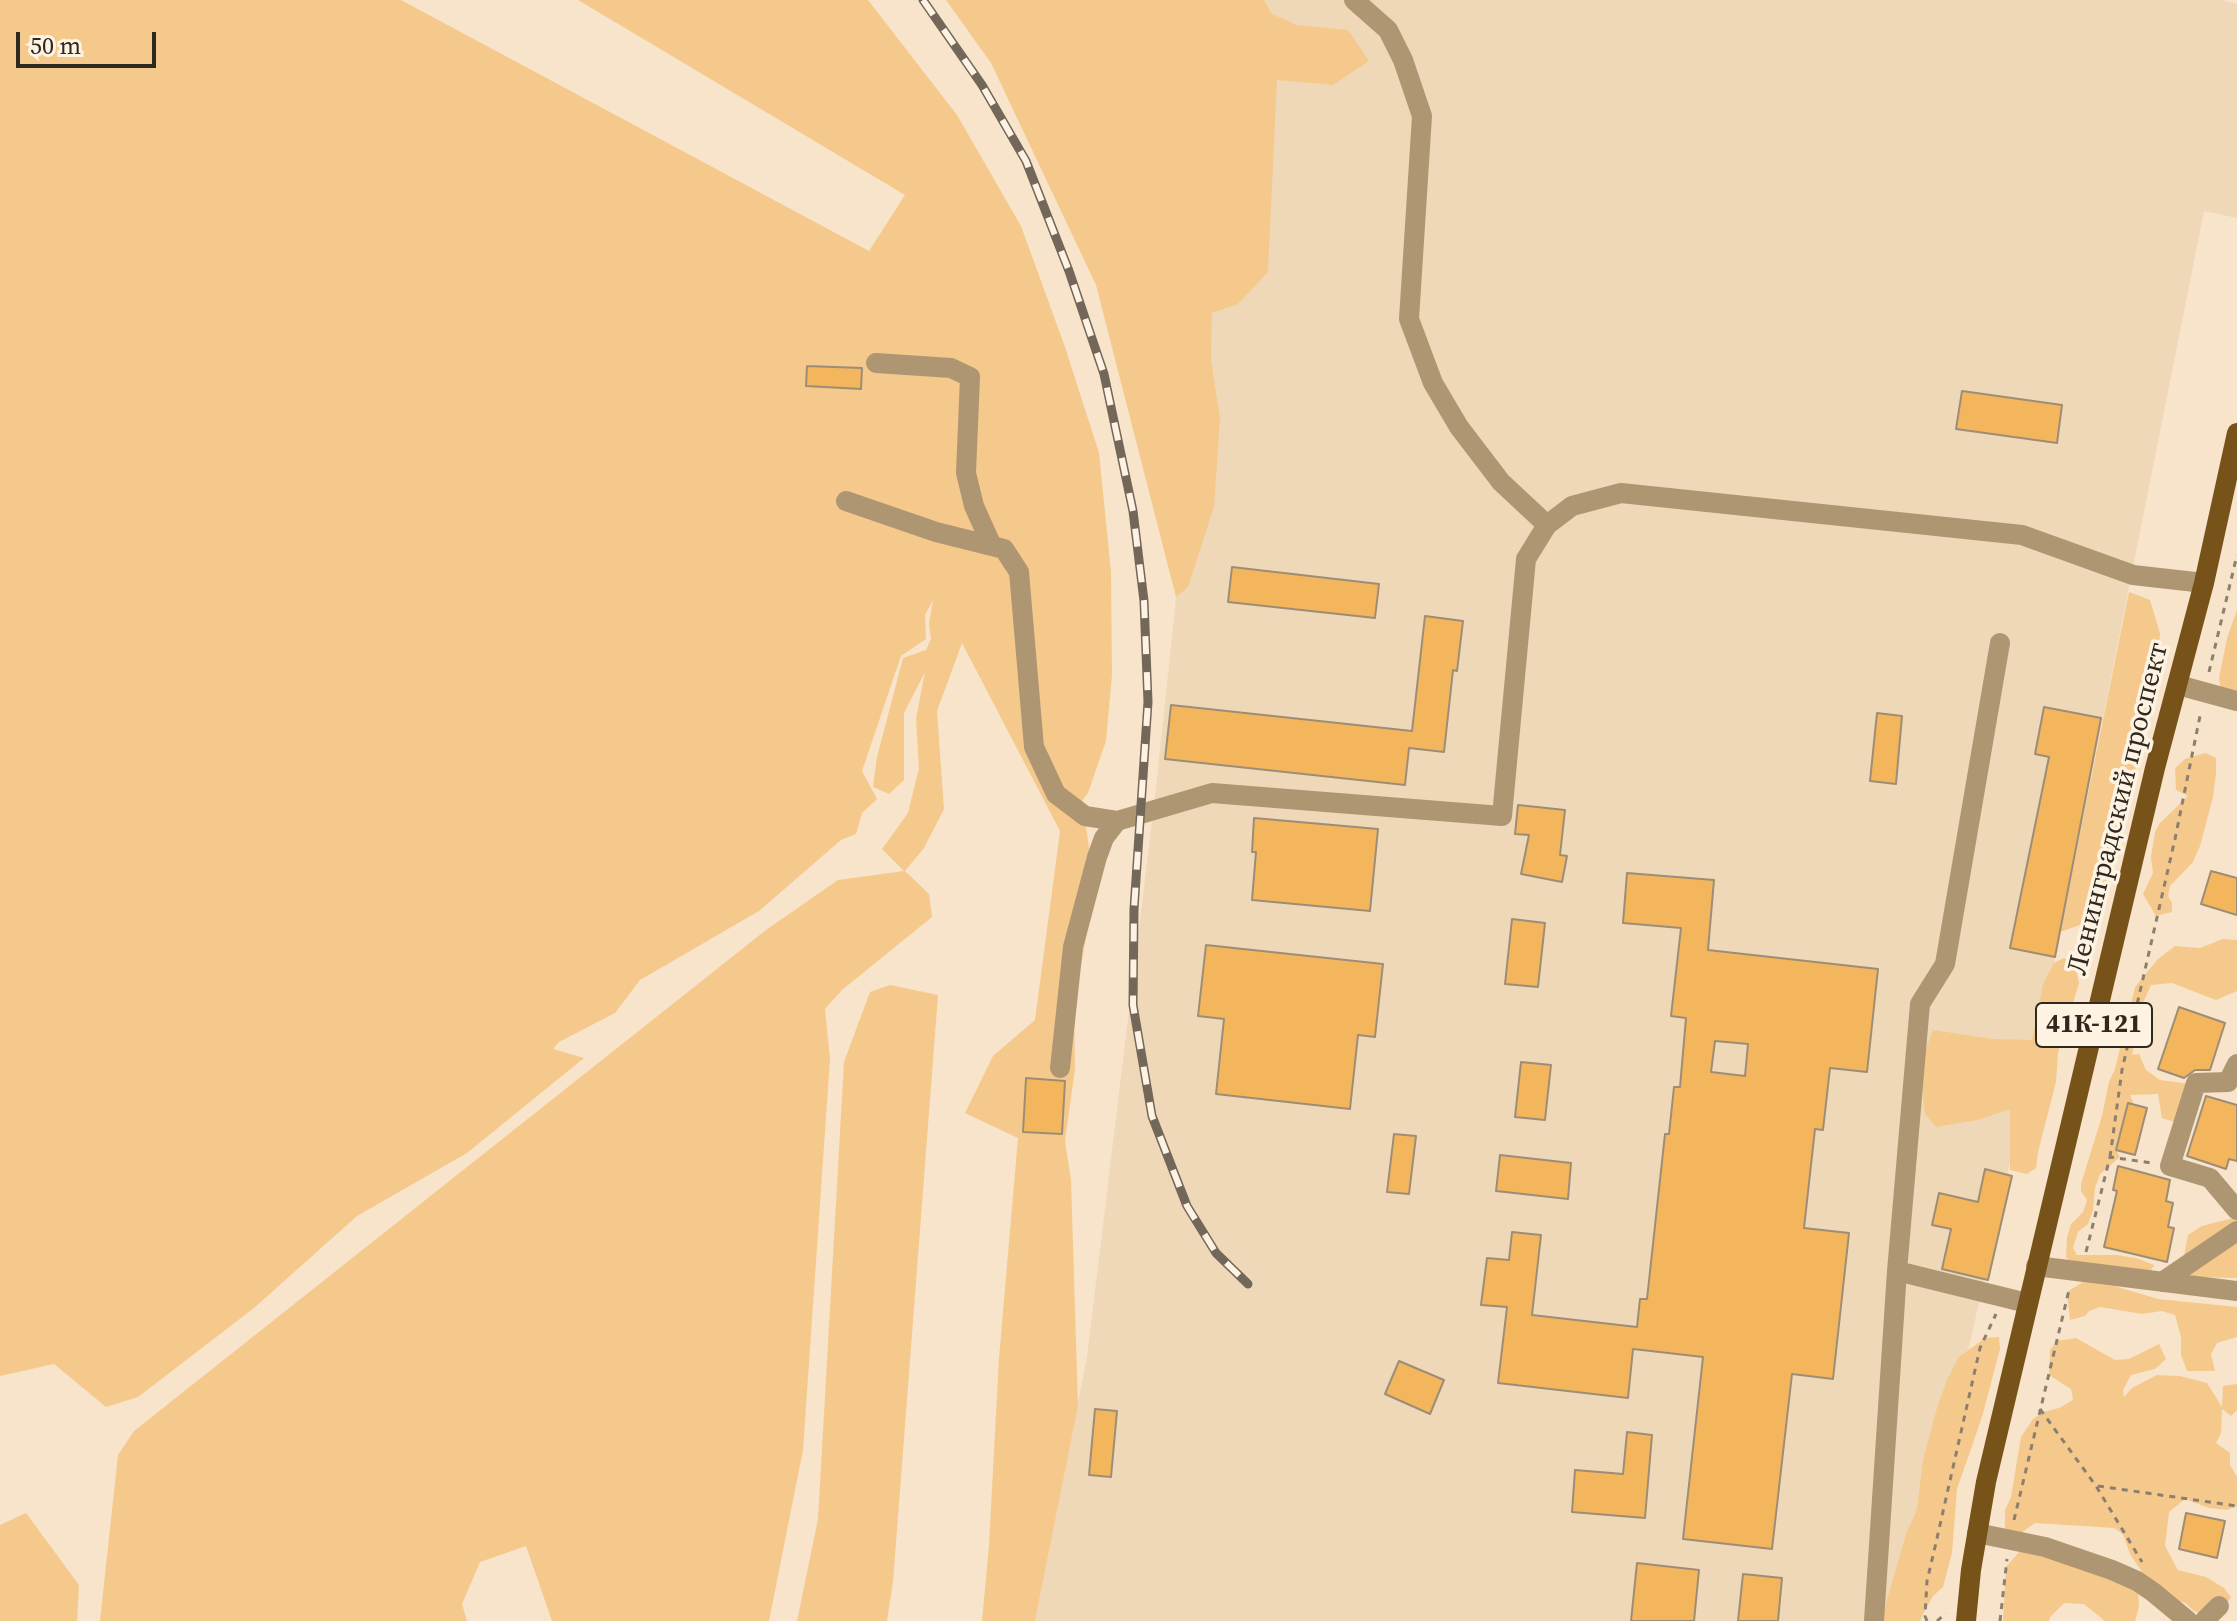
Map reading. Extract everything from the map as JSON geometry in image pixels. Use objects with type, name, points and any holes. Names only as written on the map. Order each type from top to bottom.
[{"type":"main road","name":"Ленинградский проспект","points":[[1966,1621],[1977,1533],[2027,1303],[2155,768],[2204,583],[2237,433]]},
{"type":"street","points":[[1354,0],[1388,30],[1403,60],[1422,116],[1409,319],[1433,383],[1459,427],[1501,482],[1547,525]]},
{"type":"street","points":[[876,363],[951,368],[970,377],[966,473],[974,506],[992,546]]},
{"type":"street","points":[[846,501],[936,532],[1004,549],[1019,572],[1034,747],[1056,794],[1085,816],[1117,821],[1212,793],[1502,816],[1526,559],[1547,525],[1572,506],[1621,493],[2022,535],[2133,575],[2204,583]]},
{"type":"street","points":[[1874,1621],[1897,1271],[1920,1004],[1945,964],[2000,643]]},
{"type":"street","points":[[2178,685],[2237,701]]},
{"type":"street","points":[[1060,1068],[1073,947],[1097,857],[1104,838],[1117,821]]},
{"type":"street","points":[[2237,1064],[2228,1082],[2196,1083],[2170,1166],[2210,1178],[2237,1210]]},
{"type":"street","points":[[2162,1282],[2237,1231]]},
{"type":"street","points":[[2036,1266],[2237,1291]]},
{"type":"street","points":[[1897,1271],[2027,1303]]},
{"type":"street","points":[[1977,1533],[2011,1538],[2089,1561],[2137,1581],[2188,1621]]},
{"type":"street","points":[[2204,1621],[2219,1606]]},
{"type":"path","points":[[2000,1621],[2011,1538],[2040,1409],[2110,1157],[2122,1070],[2237,555]]},
{"type":"path","points":[[2110,1157],[2170,1166]]},
{"type":"path","points":[[1927,1621],[1927,1581],[1980,1348],[1993,1326],[2001,1297]]},
{"type":"path","points":[[2040,1409],[2096,1486],[2149,1572],[2153,1592]]},
{"type":"path","points":[[2096,1486],[2237,1506]]},
{"type":"shaded area","points":[[0,0],[401,0],[869,251],[905,195],[578,0],[868,0],[957,115],[1021,226],[1065,347],[1099,453],[1111,572],[1112,675],[1106,741],[1088,793],[1082,801],[1095,886],[1074,1005],[1075,1069],[1065,1141],[1071,1180],[1078,1406],[1035,1621],[982,1621],[999,1358],[1018,1138],[965,1113],[993,1056],[1035,1020],[1060,831],[962,643],[937,711],[944,809],[924,848],[905,871],[929,894],[932,917],[842,990],[825,1009],[830,1059],[803,1450],[769,1621],[552,1621],[526,1546],[480,1562],[462,1604],[467,1621],[100,1621],[118,1455],[134,1431],[766,930],[838,880],[904,871],[882,849],[908,813],[919,768],[916,719],[925,672],[904,713],[904,780],[889,794],[873,787],[877,757],[903,658],[926,650],[931,639],[929,624],[933,600],[925,615],[926,639],[901,656],[862,771],[877,799],[862,813],[856,834],[841,840],[759,911],[640,980],[615,1013],[559,1042],[553,1049],[584,1058],[467,1153],[357,1216],[254,1308],[138,1397],[106,1407],[54,1364],[0,1376]]},
{"type":"shaded area","points":[[946,0],[1264,0],[1272,14],[1297,25],[1348,30],[1369,61],[1333,85],[1277,80],[1268,272],[1238,304],[1212,313],[1211,359],[1220,419],[1214,507],[1188,587],[1176,597],[1096,285],[991,63]]},
{"type":"shaded area","points":[[1239,0],[2221,0],[2237,4],[2237,218],[2204,211],[2054,963],[1929,1528],[1922,1621],[1035,1621],[1087,1357],[1156,788]]},
{"type":"shaded area","points":[[2129,592],[2150,600],[2160,633],[2154,695],[2108,877],[2091,921],[2060,932]]},
{"type":"shaded area","points":[[2237,610],[2237,696],[2221,691],[2219,678],[2227,638]]},
{"type":"shaded area","points":[[2205,753],[2216,758],[2216,773],[2200,846],[2193,862],[2170,886],[2168,896],[2172,912],[2156,916],[2143,894],[2153,873],[2151,857],[2155,832],[2188,796],[2176,790],[2175,768],[2185,759]]},
{"type":"shaded area","points":[[2223,939],[2237,940],[2237,991],[2216,1000],[2172,983],[2151,985],[2143,1003],[2132,1055],[2139,1054],[2146,1070],[2160,1080],[2197,1085],[2187,1126],[2162,1118],[2158,1094],[2130,1095],[2133,1102],[2128,1117],[2131,1134],[2116,1150],[2120,1157],[2100,1174],[2088,1224],[2078,1232],[2073,1248],[2077,1255],[2118,1255],[2154,1265],[2150,1272],[2072,1264],[2066,1257],[2067,1237],[2071,1224],[2083,1212],[2087,1200],[2081,1191],[2081,1184],[2135,987],[2158,959],[2175,946],[2200,948]]},
{"type":"shaded area","points":[[2064,958],[2075,965],[2079,983],[2058,1053],[2056,1082],[2036,1168],[2027,1174],[2010,1170],[2010,1109],[1978,1120],[1936,1127],[1925,1114],[1921,1077],[1923,1056],[1933,1030],[1993,1039],[2032,1040],[2043,984],[2054,963]]},
{"type":"shaded area","points":[[890,985],[938,995],[893,1582],[887,1621],[797,1621],[818,1519],[844,1062],[870,992]]},
{"type":"shaded area","points":[[2237,1217],[2237,1278],[2192,1277],[2184,1256],[2188,1235],[2202,1226]]},
{"type":"shaded area","points":[[2083,1282],[2114,1286],[2158,1299],[2237,1307],[2237,1337],[2217,1343],[2211,1354],[2215,1371],[2187,1371],[2181,1355],[2181,1337],[2175,1315],[2162,1311],[2142,1314],[2100,1307],[2070,1320],[2067,1292]]},
{"type":"shaded area","points":[[1999,1337],[2000,1349],[1982,1417],[1957,1489],[1952,1553],[1943,1587],[1933,1596],[1919,1621],[1881,1621],[1906,1534],[1917,1509],[1923,1460],[1947,1380],[1959,1357],[1985,1338]]},
{"type":"shaded area","points":[[2076,1338],[2115,1360],[2129,1359],[2159,1344],[2166,1359],[2155,1369],[2131,1375],[2123,1390],[2124,1397],[2132,1388],[2157,1375],[2180,1376],[2207,1383],[2222,1407],[2223,1386],[2237,1384],[2237,1410],[2231,1416],[2222,1409],[2221,1433],[2216,1443],[2230,1453],[2230,1465],[2237,1477],[2237,1506],[2227,1510],[2209,1508],[2185,1499],[2169,1512],[2165,1546],[2178,1570],[2206,1577],[2224,1588],[2231,1597],[2220,1614],[2205,1615],[2185,1603],[2166,1597],[2146,1578],[2130,1554],[2123,1534],[2114,1528],[2035,1523],[2017,1536],[2005,1533],[2005,1510],[2011,1497],[2021,1437],[2033,1419],[2073,1400],[2071,1389],[2049,1375],[2050,1350],[2057,1341]]},
{"type":"shaded area","points":[[26,1513],[79,1585],[77,1621],[0,1621],[0,1525]]},
{"type":"shaded area","points":[[2020,1551],[2051,1551],[2138,1588],[2139,1607],[2135,1621],[2105,1621],[2084,1604],[2064,1603],[2049,1621],[2003,1621],[2006,1567]]},
{"type":"building","points":[[807,366],[862,368],[861,389],[806,386]]},
{"type":"building","points":[[1962,391],[2062,405],[2057,443],[1956,429]]},
{"type":"building","points":[[1232,567],[1379,584],[1375,618],[1228,602]]},
{"type":"building","points":[[1425,616],[1463,621],[1457,671],[1453,670],[1444,752],[1409,748],[1405,785],[1165,759],[1171,705],[1412,731]]},
{"type":"building","points":[[2044,707],[2101,718],[2055,957],[2010,948],[2049,757],[2035,754]]},
{"type":"building","points":[[1877,713],[1902,716],[1896,784],[1870,781]]},
{"type":"building","points":[[1518,805],[1565,810],[1560,855],[1567,856],[1562,882],[1521,874],[1529,835],[1515,834]]},
{"type":"building","points":[[1254,818],[1378,829],[1370,911],[1252,900],[1256,852],[1252,852]]},
{"type":"building","points":[[2211,871],[2237,878],[2237,915],[2201,904]]},
{"type":"building","points":[[1627,873],[1714,880],[1708,950],[1878,969],[1867,1072],[1830,1068],[1823,1130],[1815,1129],[1804,1228],[1849,1233],[1833,1379],[1792,1374],[1772,1549],[1683,1539],[1703,1357],[1633,1349],[1628,1398],[1498,1383],[1507,1307],[1481,1305],[1487,1258],[1509,1260],[1512,1232],[1541,1235],[1532,1315],[1637,1327],[1640,1299],[1647,1299],[1665,1134],[1669,1134],[1674,1087],[1680,1087],[1686,1018],[1671,1016],[1681,928],[1623,923]],"holes":[[[1715,1041],[1748,1044],[1745,1076],[1711,1072]]]},
{"type":"building","points":[[1512,919],[1545,923],[1538,987],[1505,984]]},
{"type":"building","points":[[1206,945],[1383,964],[1375,1037],[1358,1035],[1350,1109],[1216,1094],[1224,1019],[1198,1016]]},
{"type":"building","points":[[2179,1007],[2225,1023],[2210,1070],[2195,1070],[2184,1078],[2158,1069]]},
{"type":"building","points":[[1521,1062],[1551,1065],[1545,1120],[1515,1117]]},
{"type":"building","points":[[1026,1078],[1065,1081],[1062,1134],[1023,1132]]},
{"type":"building","points":[[2206,1096],[2237,1105],[2237,1161],[2229,1159],[2226,1169],[2187,1156]]},
{"type":"building","points":[[2128,1103],[2147,1108],[2135,1155],[2116,1150]]},
{"type":"building","points":[[1394,1134],[1416,1136],[1409,1194],[1387,1192]]},
{"type":"building","points":[[1500,1155],[1571,1163],[1568,1199],[1496,1191]]},
{"type":"building","points":[[2118,1166],[2170,1180],[2166,1201],[2173,1203],[2168,1227],[2174,1228],[2167,1262],[2104,1247],[2117,1191],[2113,1190]]},
{"type":"building","points":[[1985,1169],[2012,1176],[1988,1280],[1942,1269],[1951,1229],[1932,1225],[1939,1193],[1978,1202]]},
{"type":"building","points":[[1399,1361],[1444,1380],[1430,1414],[1385,1394]]},
{"type":"building","points":[[1095,1409],[1117,1411],[1111,1477],[1089,1475]]},
{"type":"building","points":[[1627,1432],[1652,1435],[1645,1518],[1572,1512],[1575,1470],[1623,1474]]},
{"type":"building","points":[[2186,1513],[2225,1521],[2217,1558],[2179,1549]]},
{"type":"building","points":[[1637,1563],[1699,1570],[1694,1621],[1631,1621]]},
{"type":"building","points":[[1743,1574],[1782,1578],[1778,1621],[1738,1621]]},
{"type":"railway","points":[[923,0],[982,85],[1026,161],[1069,271],[1104,374],[1133,511],[1144,601],[1148,702],[1134,909],[1133,1005],[1152,1116],[1187,1206],[1216,1253],[1248,1284]]}]
